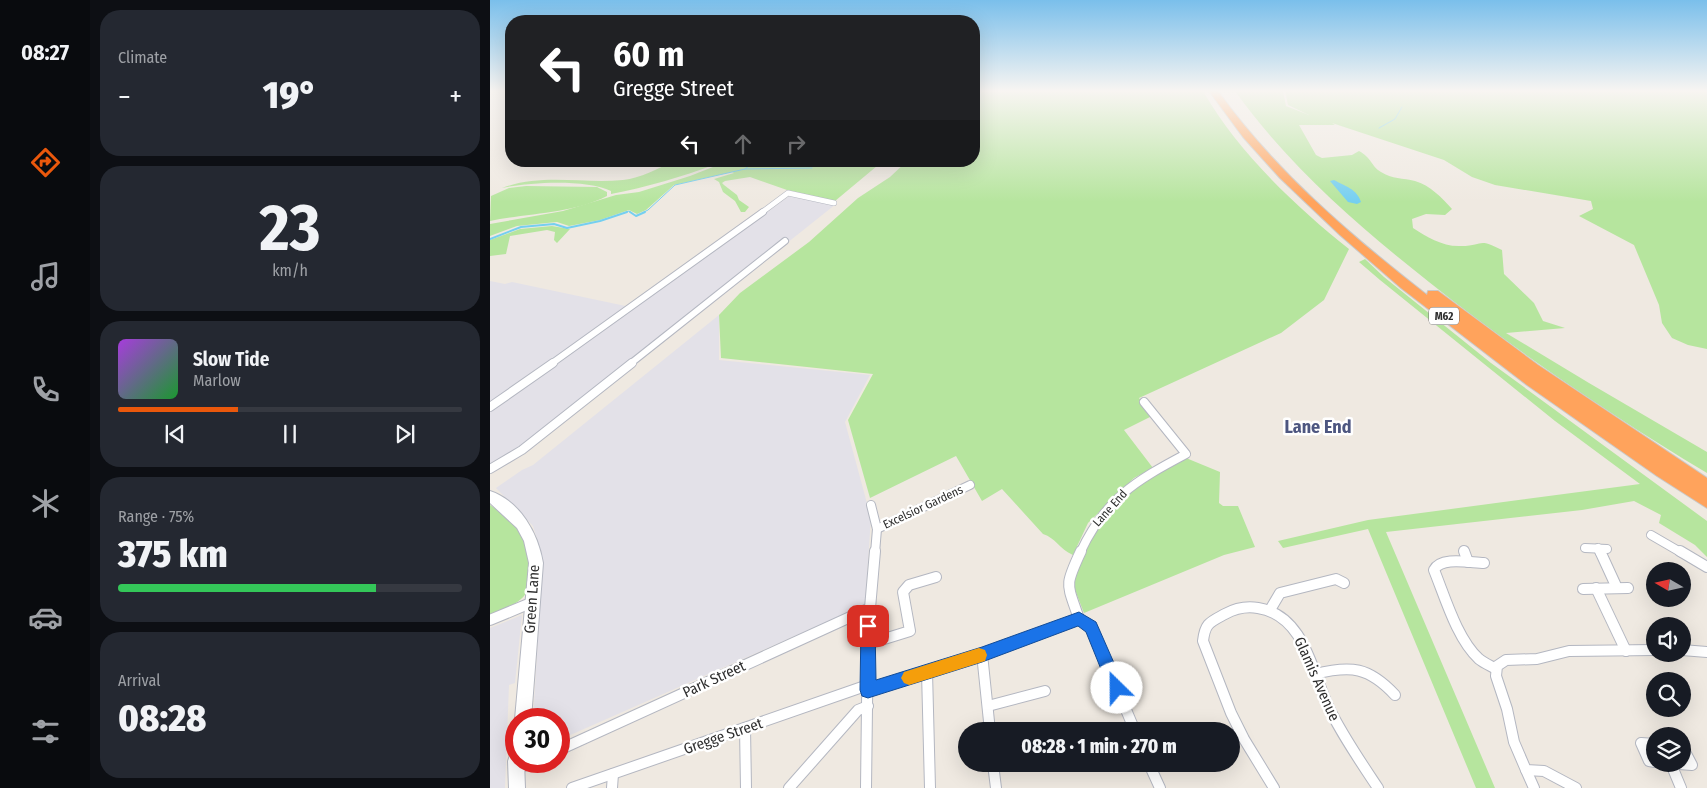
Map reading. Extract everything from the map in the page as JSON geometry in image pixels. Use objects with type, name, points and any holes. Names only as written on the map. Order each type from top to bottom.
[{"type":"highway","name":"M62","points":[[1241,128],[1275,166],[1345,234],[1454,324],[1707,514]]},
{"type":"highway","name":"M62","points":[[1254,128],[1314,193],[1354,229],[1463,318],[1611,422],[1707,486]]},
{"type":"highway","name":"M62","points":[[1555,399],[1707,501]]},
{"type":"highway","name":"M62","points":[[1611,422],[1707,481]]},
{"type":"street","points":[[490,407],[694,263],[788,193],[834,203]]},
{"type":"street","points":[[490,469],[522,450],[784,241]]},
{"type":"street","name":"Lane End","points":[[1079,619],[1068,586],[1086,538],[1095,521],[1114,500],[1136,481],[1186,454],[1144,402]]},
{"type":"street","name":"Excelsior Gardens","points":[[877,528],[970,485]]},
{"type":"street","name":"Green Lane","points":[[490,496],[520,520],[534,549],[536,563],[524,708]]},
{"type":"street","points":[[871,506],[877,528]]},
{"type":"street","name":"Park Street","points":[[570,745],[870,608],[877,528]]},
{"type":"street","points":[[1649,534],[1707,567]]},
{"type":"street","points":[[1585,548],[1602,549],[1617,588]]},
{"type":"street","points":[[1464,551],[1468,562]]},
{"type":"street","points":[[1484,563],[1439,563],[1434,568],[1468,647],[1480,660],[1496,669]]},
{"type":"street","points":[[868,644],[910,631],[903,592],[909,585],[936,577]]},
{"type":"street","points":[[1274,788],[1244,739],[1231,713],[1203,641],[1204,629],[1210,622],[1235,610],[1251,608],[1270,610],[1280,592],[1336,579],[1344,583]]},
{"type":"street","points":[[1583,588],[1628,588]]},
{"type":"street","points":[[1596,588],[1626,651]]},
{"type":"street","points":[[490,620],[533,602]]},
{"type":"street","name":"Glamis Avenue","points":[[1270,610],[1294,628],[1342,733],[1378,788]]},
{"type":"street","points":[[1079,619],[1091,627],[1131,722]]},
{"type":"street","name":"Gregge Street","points":[[575,787],[745,728],[868,688],[927,672],[982,654],[1079,619]]},
{"type":"street","points":[[866,788],[868,626]]},
{"type":"street","points":[[1534,788],[1514,742],[1507,709],[1499,689],[1496,669],[1499,664],[1506,660],[1530,660],[1579,650],[1646,650]]},
{"type":"street","points":[[1691,651],[1707,652]]},
{"type":"street","points":[[982,654],[989,722]]},
{"type":"street","points":[[1315,674],[1338,668],[1357,670],[1381,679],[1395,695]]},
{"type":"street","points":[[927,672],[930,788]]},
{"type":"street","points":[[988,706],[1045,691]]},
{"type":"street","points":[[793,787],[858,710],[868,706]]},
{"type":"street","points":[[745,728],[746,788]]},
{"type":"street","points":[[1646,743],[1641,743],[1646,754]]},
{"type":"street","points":[[1526,770],[1544,771],[1576,788]]},
{"type":"street","points":[[994,772],[996,788]]},
{"type":"street","points":[[1153,772],[1160,788]]},
{"type":"street","points":[[1674,772],[1681,788]]},
{"type":"street","points":[[516,773],[517,788]]},
{"type":"street","points":[[612,788],[613,774]]},
{"type":"shaded area","points":[[792,194],[836,204],[522,454],[490,473],[490,281],[505,284],[512,282],[635,308]]},
{"type":"shaded area","points":[[719,315],[719,360],[870,375],[845,422],[871,518],[865,605],[570,735],[570,708],[534,708],[542,576],[540,549],[533,526],[496,488],[522,470],[533,465]]},
{"type":"shaded area","points":[[522,615],[515,683],[509,685],[508,708],[505,708],[505,788],[490,788],[490,628]]},
{"type":"green space","points":[[980,128],[1227,128],[1250,156],[1288,196],[1349,249],[1324,300],[1281,333],[1139,398],[1152,416],[1124,430],[1153,468],[1134,478],[1088,523],[1073,555],[1043,534],[1002,489],[982,501],[956,456],[870,498],[848,420],[873,374],[721,358],[719,315],[740,293],[809,242],[858,198],[890,177],[901,167],[980,167]]},
{"type":"green space","points":[[1264,128],[1301,128],[1316,155],[1322,158],[1352,155],[1359,151],[1367,156],[1378,170],[1385,174],[1420,183],[1435,192],[1452,209],[1445,215],[1426,214],[1412,219],[1413,228],[1430,238],[1448,245],[1468,246],[1484,243],[1502,250],[1504,274],[1534,303],[1543,321],[1565,328],[1506,333],[1707,452],[1707,473],[1600,406],[1462,308],[1402,261],[1350,216]]},
{"type":"green space","points":[[1346,128],[1707,128],[1707,349],[1688,345],[1672,338],[1662,323],[1659,305],[1634,245],[1579,216],[1593,209],[1591,201],[1495,185],[1472,177],[1444,160]]},
{"type":"green space","points":[[661,167],[707,167],[651,185],[611,194],[611,191],[601,187],[573,183],[527,184],[502,188],[532,181],[547,180],[623,180]]},
{"type":"green space","points":[[713,167],[876,167],[835,201],[787,190],[750,177],[725,181],[722,183],[749,207],[745,212],[741,212],[735,201],[723,192],[719,182],[714,179],[734,173],[732,172],[674,185],[646,210],[637,214],[629,210],[600,220],[569,226],[557,222],[517,226],[490,236],[490,224],[563,211],[616,195],[639,192]]},
{"type":"green space","points":[[526,186],[597,187],[607,192],[607,196],[565,210],[490,221],[491,196],[509,188]]},
{"type":"green space","points":[[552,226],[570,229],[557,243],[554,240],[555,232],[547,230],[510,236],[506,254],[490,256],[490,240],[520,229]]},
{"type":"green space","points":[[1365,259],[1384,277],[1491,363],[1707,521],[1707,557],[1695,545],[1659,523],[1661,515],[1634,501],[1582,510],[1386,532],[1495,788],[1476,788],[1368,529],[1283,548],[1278,541],[1368,520],[1640,484],[1555,421],[1380,280],[1359,262]]},
{"type":"green space","points":[[1186,458],[1220,472],[1219,503],[1223,506],[1238,506],[1255,547],[1224,555],[1084,613],[1073,585],[1073,577],[1091,534],[1136,483]]},
{"type":"green space","points":[[490,505],[505,516],[523,537],[530,555],[531,565],[527,592],[524,596],[510,606],[490,615]]},
{"type":"water","points":[[1334,180],[1354,191],[1361,202],[1357,204],[1348,202],[1330,181]]},
{"type":"waterway","points":[[745,169],[812,168]]},
{"type":"waterway","points":[[642,213],[648,210],[675,185],[745,169]]},
{"type":"waterway","points":[[624,213],[629,211],[632,213]]},
{"type":"waterway","points":[[630,212],[636,216],[645,212]]},
{"type":"waterway","points":[[490,239],[521,227],[554,224],[567,228],[600,221],[624,213]]},
{"type":"slow traffic","points":[[909,678],[979,655]]},
{"type":"district","name":"Lane End","points":[[1318,427]]},
{"type":"route","points":[[868,626],[868,690],[982,654],[1079,619],[1091,627],[1117,688]]}]
